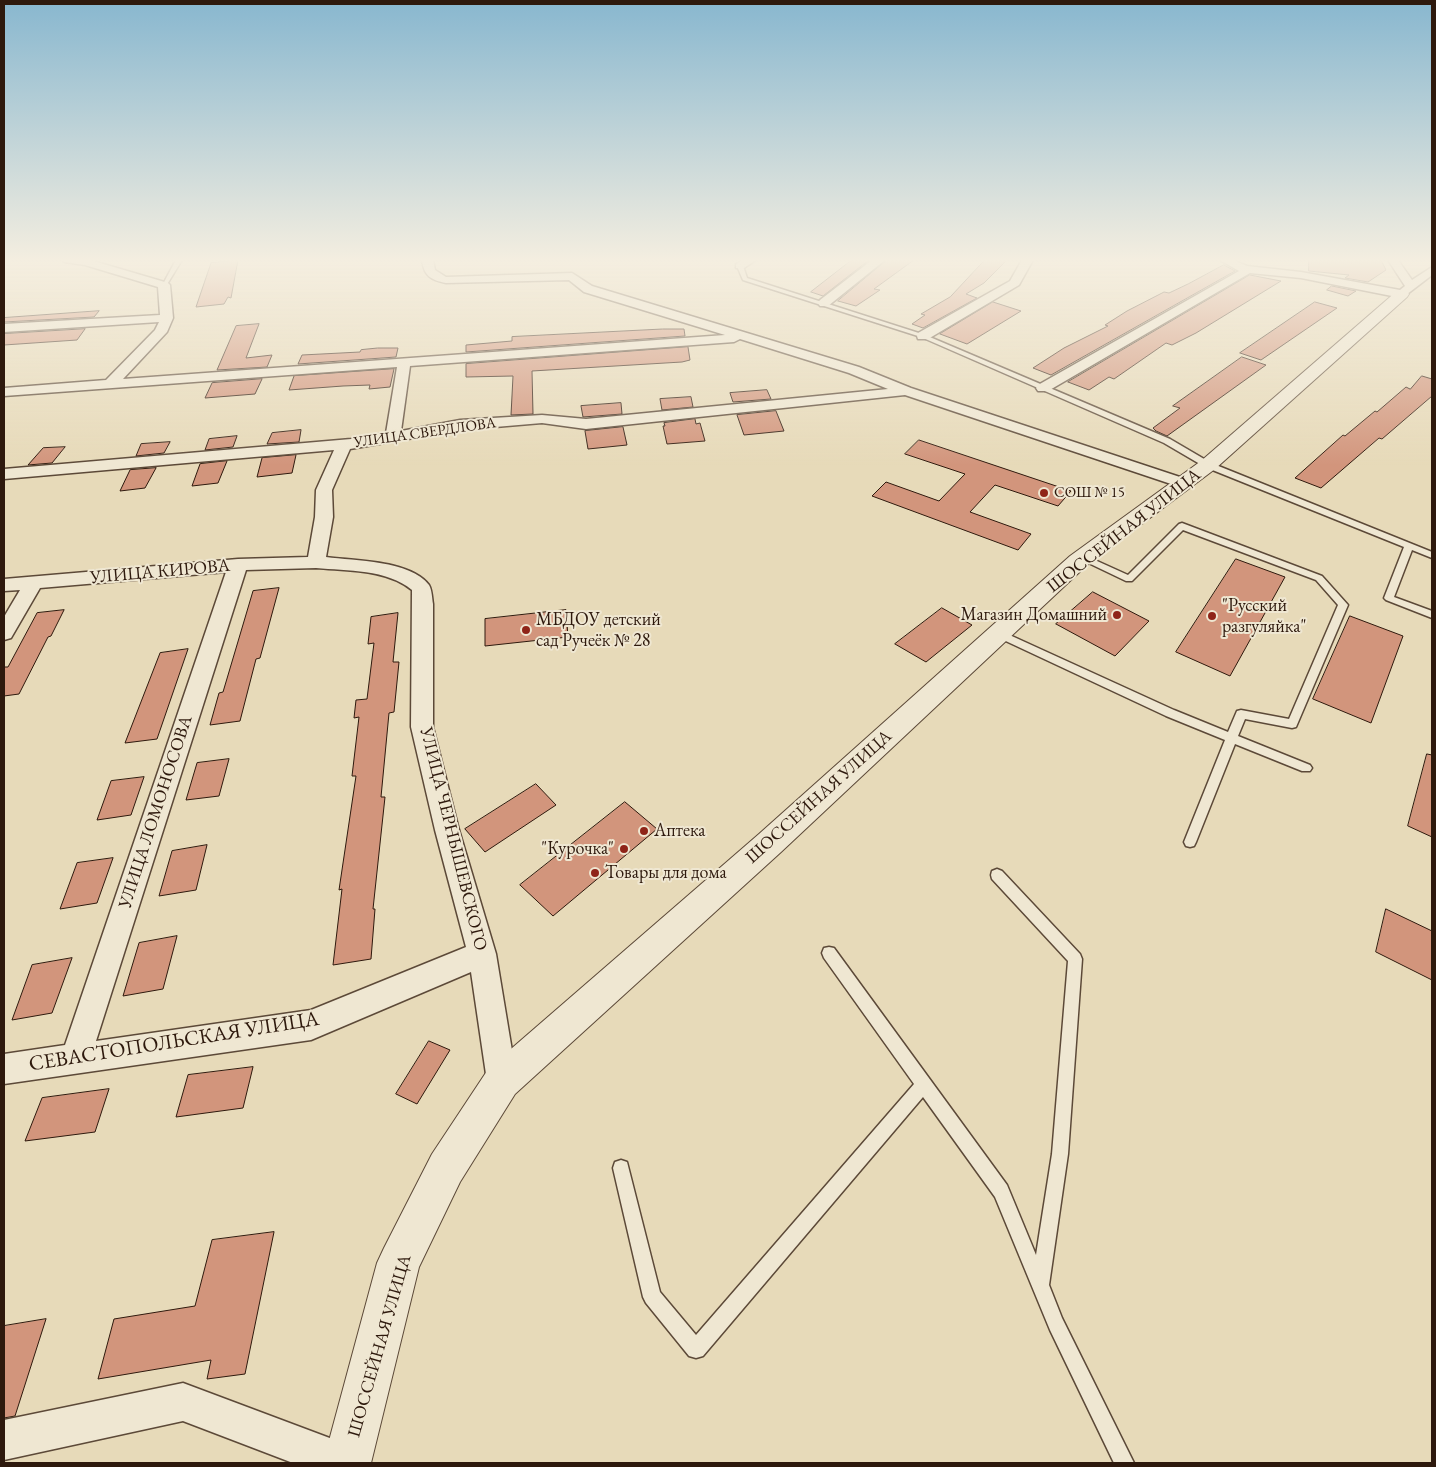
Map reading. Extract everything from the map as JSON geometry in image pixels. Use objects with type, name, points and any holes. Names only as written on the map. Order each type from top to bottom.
[{"type":"street","points":[[109,385],[163,328]]},
{"type":"street","points":[[719,328],[854,370],[906,391],[1183,483]]},
{"type":"street","points":[[923,336],[936,328]]},
{"type":"street","points":[[1043,388],[1147,328]]},
{"type":"street","name":"ШОССЕЙНАЯ УЛИЦА","points":[[346,1463],[399,1263],[446,1168],[502,1081],[770,843],[1083,558],[1208,465],[1362,328]]},
{"type":"street","points":[[4,392],[747,337]]},
{"type":"street","points":[[393,436],[404,363]]},
{"type":"street","name":"УЛИЦА СВЕРДЛОВА","points":[[4,474],[344,445],[460,425],[542,419],[586,424],[906,391]]},
{"type":"street","points":[[316,562],[324,517],[324,490],[344,445]]},
{"type":"street","name":"УЛИЦА КИРОВА","points":[[4,585],[238,565],[316,562]]},
{"type":"street","name":"УЛИЦА ЧЕРНЫШЕВСКОГО","points":[[316,562],[387,570],[407,576],[421,588],[423,604],[422,727],[447,830],[482,954],[502,1081]]},
{"type":"street","name":"УЛИЦА ЛОМОНОСОВА","points":[[75,1059],[238,565]]},
{"type":"street","points":[[4,633],[34,582]]},
{"type":"street","name":"СЕВАСТОПОЛЬСКАЯ УЛИЦА","points":[[4,1069],[312,1024],[482,954]]},
{"type":"street","points":[[4,1440],[183,1402],[346,1463]]},
{"type":"lane","points":[[900,328],[923,336],[1167,441],[1208,465],[1432,555]]},
{"type":"lane","points":[[1083,558],[1129,579],[1182,526],[1319,578],[1344,605],[1292,724],[1240,714],[1190,842]]},
{"type":"lane","points":[[1408,545],[1389,598],[1432,615]]},
{"type":"lane","points":[[999,634],[1230,740],[1306,768]]},
{"type":"lane","points":[[997,875],[1075,959],[1060,1154],[1040,1285]]},
{"type":"lane","points":[[829,953],[1001,1192],[1056,1324],[1124,1463]]},
{"type":"lane","points":[[621,1168],[652,1297],[696,1350],[924,1084]]},
{"type":"building","points":[[235,328],[257,328],[246,358],[272,355],[267,367],[217,370]]},
{"type":"building","points":[[949,328],[992,328],[967,344],[940,334]]},
{"type":"building","points":[[1103,328],[1133,328],[1051,375],[1033,368],[1064,348]]},
{"type":"building","points":[[1159,328],[1203,328],[1172,345],[1166,343],[1114,379],[1109,377],[1089,390],[1068,382]]},
{"type":"building","points":[[1276,328],[1307,328],[1261,360],[1240,353]]},
{"type":"building","points":[[85,329],[77,340],[4,345],[4,334]]},
{"type":"building","points":[[684,329],[685,336],[466,352],[466,345],[512,341],[512,337]]},
{"type":"building","points":[[688,347],[690,360],[682,362],[532,371],[533,414],[511,415],[513,376],[466,377],[466,364]]},
{"type":"building","points":[[398,348],[396,357],[298,364],[302,355],[360,352],[361,350]]},
{"type":"building","points":[[1242,357],[1266,365],[1167,436],[1153,428],[1180,408],[1173,406]]},
{"type":"building","points":[[394,369],[390,387],[369,389],[370,385],[289,390],[294,376]]},
{"type":"building","points":[[1422,376],[1432,379],[1432,396],[1321,488],[1295,478],[1343,435],[1345,436],[1375,411],[1377,412],[1406,387],[1410,389]]},
{"type":"building","points":[[262,379],[255,394],[205,398],[212,383]]},
{"type":"building","points":[[767,390],[771,399],[733,402],[730,393]]},
{"type":"building","points":[[691,397],[693,407],[662,410],[660,399]]},
{"type":"building","points":[[621,403],[622,414],[583,417],[581,406]]},
{"type":"building","points":[[776,411],[784,431],[744,435],[737,415]]},
{"type":"building","points":[[695,419],[696,424],[700,423],[705,441],[667,444],[664,423]]},
{"type":"building","points":[[623,427],[627,445],[588,449],[585,431]]},
{"type":"building","points":[[301,430],[299,442],[267,444],[272,433]]},
{"type":"building","points":[[237,436],[233,447],[205,450],[209,439]]},
{"type":"building","name":"СОШ № 15","points":[[919,440],[1071,491],[1058,506],[995,485],[970,512],[1031,534],[1018,550],[872,496],[886,482],[939,501],[965,474],[905,454]]},
{"type":"building","points":[[170,442],[164,453],[136,456],[141,444]]},
{"type":"building","points":[[65,447],[52,463],[28,465],[43,448]]},
{"type":"building","points":[[296,455],[292,473],[257,477],[262,458]]},
{"type":"building","points":[[227,461],[218,483],[192,486],[200,464]]},
{"type":"building","points":[[156,468],[145,488],[120,491],[130,470]]},
{"type":"building","points":[[1236,559],[1285,577],[1230,676],[1176,652]]},
{"type":"building","points":[[279,588],[260,658],[256,659],[240,721],[210,725],[219,693],[223,692],[253,591]]},
{"type":"building","points":[[1093,592],[1149,621],[1115,656],[1056,624]]},
{"type":"building","points":[[942,608],[972,625],[926,662],[895,644]]},
{"type":"building","points":[[64,610],[19,694],[4,696],[4,667],[8,667],[37,613]]},
{"type":"building","name":"МБДОУ детский сад Ручеёк № 28","points":[[566,610],[568,637],[485,646],[485,619]]},
{"type":"building","points":[[398,613],[393,662],[399,662],[394,712],[389,713],[381,797],[385,797],[373,909],[375,909],[371,959],[333,965],[342,889],[339,890],[356,776],[352,776],[359,717],[354,718],[356,700],[367,699],[374,643],[368,644],[371,617]]},
{"type":"building","points":[[1350,616],[1403,636],[1371,723],[1313,699]]},
{"type":"building","points":[[188,649],[157,739],[125,743],[160,653]]},
{"type":"building","points":[[1427,754],[1432,755],[1432,837],[1408,826]]},
{"type":"building","points":[[229,759],[219,796],[186,800],[197,763]]},
{"type":"building","points":[[144,777],[131,815],[97,820],[111,781]]},
{"type":"building","points":[[536,784],[556,805],[485,852],[465,829]]},
{"type":"building","points":[[625,802],[657,829],[553,916],[520,885]]},
{"type":"building","points":[[207,845],[196,890],[159,896],[172,851]]},
{"type":"building","points":[[113,858],[97,903],[60,909],[77,863]]},
{"type":"building","points":[[1386,909],[1432,931],[1432,980],[1376,952]]},
{"type":"building","points":[[177,936],[163,989],[123,996],[139,943]]},
{"type":"building","points":[[72,958],[52,1013],[12,1020],[32,965]]},
{"type":"building","points":[[429,1041],[450,1050],[417,1104],[396,1094]]},
{"type":"building","points":[[253,1067],[243,1108],[176,1117],[188,1075]]},
{"type":"building","points":[[109,1089],[95,1132],[25,1141],[42,1098]]},
{"type":"building","points":[[274,1232],[245,1374],[207,1379],[211,1360],[98,1379],[114,1319],[195,1306],[212,1240]]},
{"type":"building","points":[[46,1319],[15,1416],[4,1418],[4,1326]]},
{"type":"place","name":"СОШ № 15","points":[[1044,493]]},
{"type":"place","name":"Магазин Домашний","points":[[1117,615]]},
{"type":"place","name":"\"Русский разгуляйка\"","points":[[1212,616]]},
{"type":"place","name":"МБДОУ детский сад Ручеёк № 28","points":[[526,630]]},
{"type":"place","name":"Аптека","points":[[644,831]]},
{"type":"place","name":"\"Курочка\"","points":[[624,849]]},
{"type":"place","name":"Товары для дома","points":[[595,873]]}]
